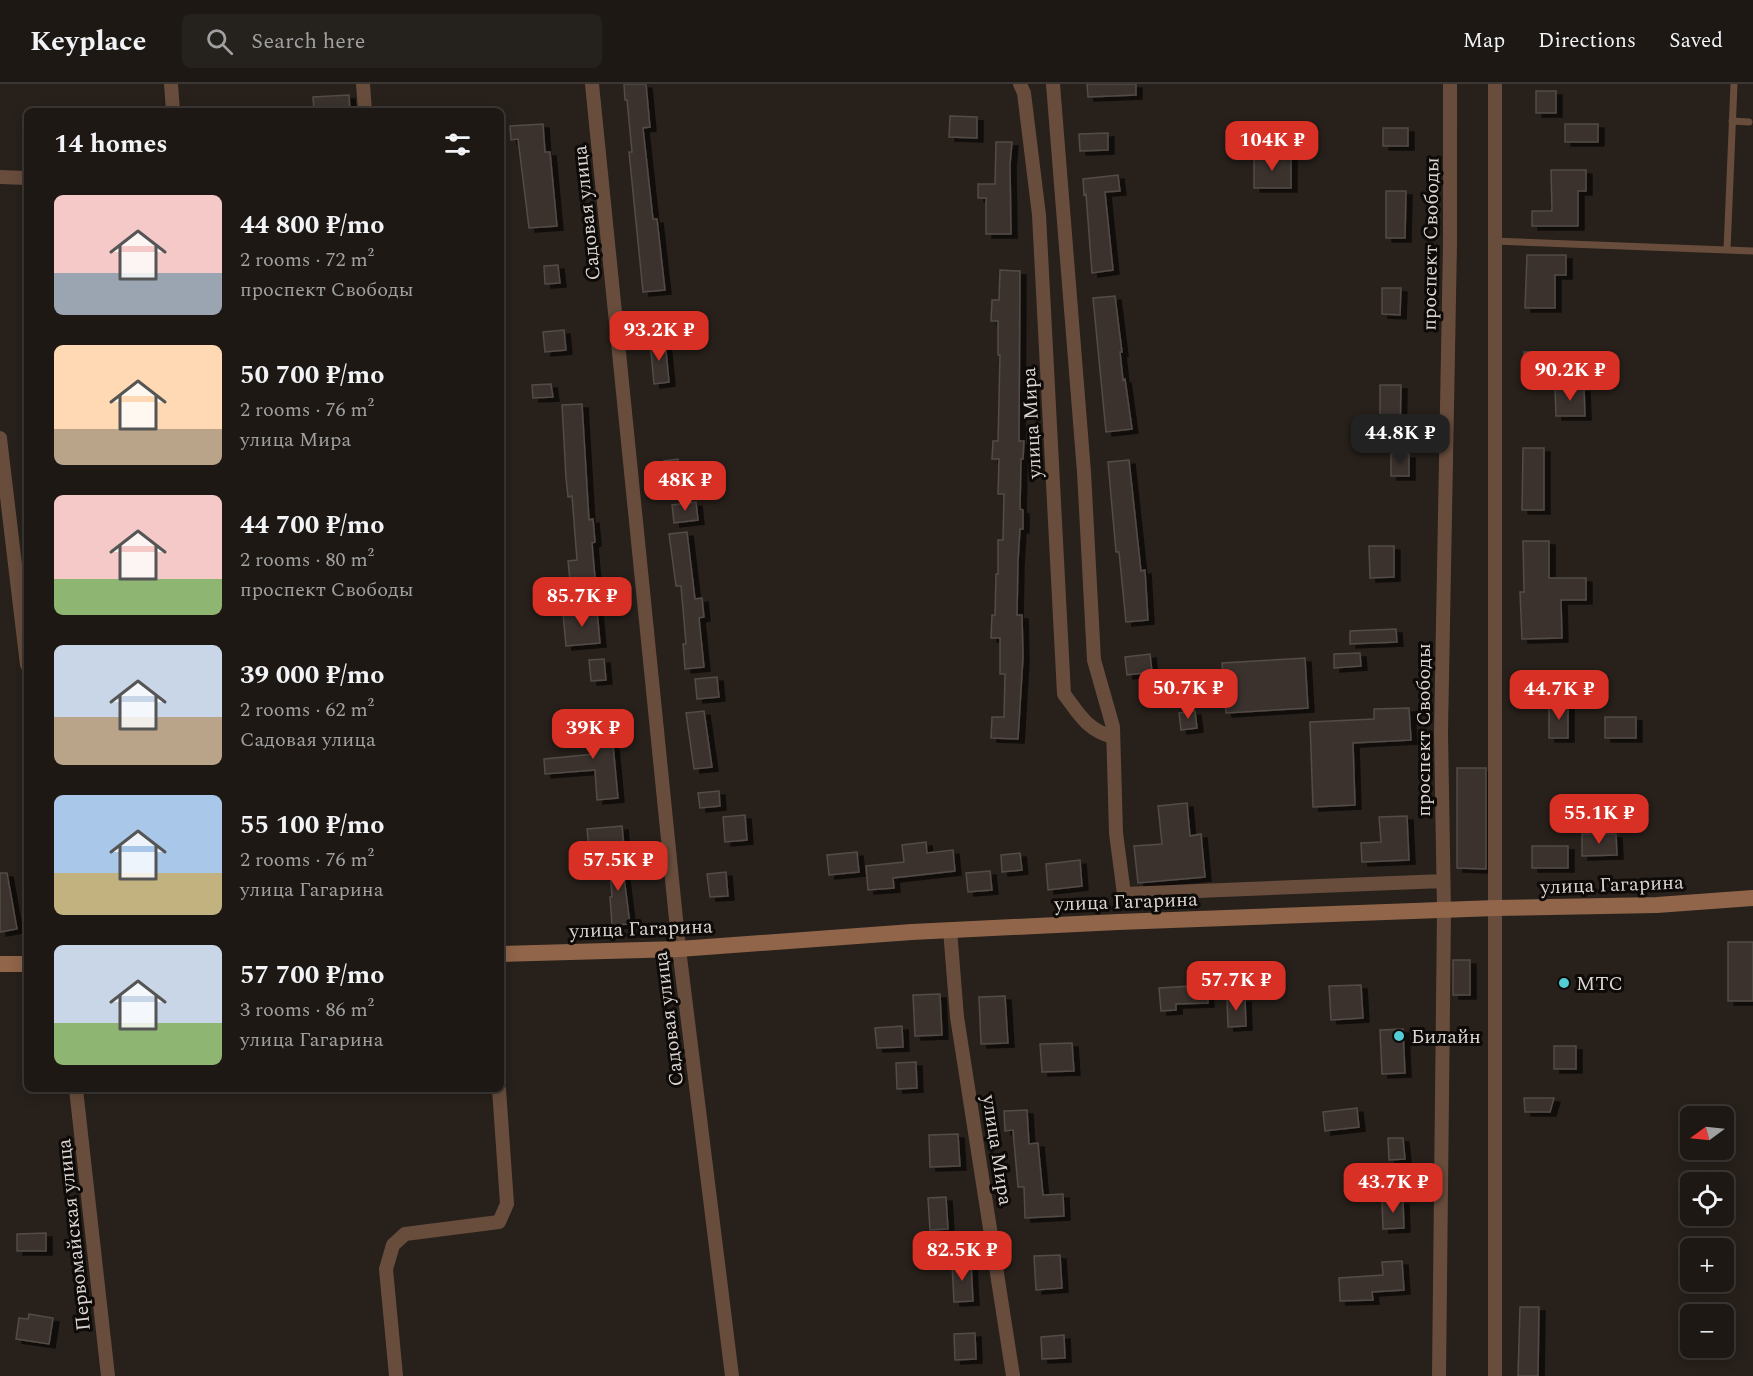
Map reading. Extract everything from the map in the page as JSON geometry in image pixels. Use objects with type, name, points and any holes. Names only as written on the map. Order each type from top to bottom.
[{"type":"main road","name":"улица Гагарина","points":[[504,954],[679,949],[950,930],[1495,908],[1657,905],[1753,898]]},
{"type":"main road","points":[[0,964],[24,964]]},
{"type":"street","points":[[171,84],[173,108]]},
{"type":"street","points":[[363,84],[365,108]]},
{"type":"street","name":"Садовая улица","points":[[592,84],[679,949],[732,1376]]},
{"type":"street","name":"улица Мира","points":[[1020,84],[1024,93],[1040,215],[1064,694],[1097,732],[1113,737]]},
{"type":"street","points":[[1053,84],[1084,472],[1094,660],[1113,727],[1116,832],[1124,894],[1443,881]]},
{"type":"street","name":"проспект Свободы","points":[[1439,1376],[1444,910],[1441,732],[1450,256],[1450,84]]},
{"type":"street","points":[[1495,84],[1495,1376]]},
{"type":"street","points":[[0,177],[24,178]]},
{"type":"street","points":[[0,438],[24,640]]},
{"type":"street","name":"улица Мира","points":[[950,930],[957,1017],[1013,1376]]},
{"type":"street","name":"Первомайская улица","points":[[76,1092],[108,1376]]},
{"type":"street","points":[[396,1376],[386,1269],[393,1245],[405,1234],[499,1222],[507,1204],[499,1092]]},
{"type":"lane","points":[[1727,250],[1734,84]]},
{"type":"lane","points":[[1732,121],[1749,122]]},
{"type":"lane","points":[[1494,241],[1753,251]]},
{"type":"building","points":[[624,84],[646,84],[650,127],[643,128],[653,219],[657,219],[665,290],[643,292]]},
{"type":"building","points":[[1087,84],[1136,84],[1136,95],[1088,97]]},
{"type":"building","points":[[1536,91],[1556,91],[1556,113],[1536,113]]},
{"type":"building","points":[[349,95],[350,108],[314,108],[313,97]]},
{"type":"building","points":[[950,116],[977,117],[977,138],[949,137]]},
{"type":"building","points":[[543,124],[545,152],[550,152],[557,226],[529,228],[518,139],[511,140],[510,126]]},
{"type":"building","points":[[1565,124],[1598,124],[1598,142],[1565,142]]},
{"type":"building","points":[[1383,128],[1408,128],[1408,146],[1383,146]]},
{"type":"building","points":[[1108,133],[1108,150],[1080,151],[1079,134]]},
{"type":"building","points":[[996,142],[1012,142],[1011,234],[986,234],[986,198],[978,198],[978,184],[995,184]]},
{"type":"building","points":[[1254,156],[1291,156],[1291,188],[1254,188]]},
{"type":"building","points":[[1551,170],[1586,170],[1586,191],[1578,191],[1578,226],[1532,226],[1532,211],[1552,211]]},
{"type":"building","points":[[1118,175],[1120,191],[1105,192],[1113,270],[1092,273],[1083,179]]},
{"type":"building","points":[[1386,191],[1406,191],[1405,238],[1386,238]]},
{"type":"building","points":[[1527,255],[1566,255],[1566,275],[1555,275],[1555,308],[1525,308]]},
{"type":"building","points":[[558,265],[560,283],[545,284],[544,266]]},
{"type":"building","points":[[1000,270],[1020,271],[1019,441],[1024,441],[1023,459],[1021,459],[1020,509],[1023,510],[1023,529],[1020,529],[1018,561],[1017,615],[1022,615],[1023,657],[1018,739],[991,738],[992,717],[1004,717],[1005,674],[1000,674],[1000,638],[991,638],[992,615],[995,615],[996,574],[998,574],[998,540],[1003,540],[1004,494],[998,494],[999,459],[992,459],[993,441],[998,441],[1000,355],[998,355],[998,321],[991,321],[992,300],[999,300]]},
{"type":"building","points":[[1382,288],[1401,288],[1400,315],[1382,314]]},
{"type":"building","points":[[1115,296],[1123,380],[1125,379],[1132,429],[1106,432],[1093,298]]},
{"type":"building","points":[[564,330],[566,350],[545,352],[543,332]]},
{"type":"building","points":[[665,340],[669,382],[654,384],[650,341]]},
{"type":"building","points":[[1524,352],[1557,352],[1556,372],[1524,373]]},
{"type":"building","points":[[551,384],[553,397],[533,398],[532,385]]},
{"type":"building","points":[[1380,385],[1401,385],[1400,439],[1362,440],[1362,424],[1380,423]]},
{"type":"building","points":[[1555,388],[1584,388],[1585,416],[1556,416]]},
{"type":"building","points":[[582,404],[589,520],[593,519],[595,542],[592,543],[595,578],[570,580],[568,561],[577,560],[572,496],[568,497],[566,478],[562,405]]},
{"type":"building","points":[[1523,448],[1544,448],[1544,510],[1522,510]]},
{"type":"building","points":[[1391,454],[1409,454],[1409,476],[1391,476]]},
{"type":"building","points":[[678,459],[681,485],[666,486],[664,461]]},
{"type":"building","points":[[1129,460],[1141,571],[1145,570],[1148,620],[1126,622],[1119,552],[1116,552],[1108,462]]},
{"type":"building","points":[[696,502],[698,520],[674,523],[672,505]]},
{"type":"building","points":[[687,532],[695,599],[702,598],[704,617],[699,618],[704,667],[685,669],[683,644],[686,644],[681,586],[676,586],[669,534]]},
{"type":"building","points":[[1523,541],[1549,541],[1549,578],[1586,578],[1586,600],[1561,600],[1562,638],[1522,639],[1520,592],[1524,592]]},
{"type":"building","points":[[1369,546],[1394,546],[1394,577],[1370,578]]},
{"type":"building","points":[[597,610],[600,643],[566,646],[563,613]]},
{"type":"building","points":[[1396,629],[1397,642],[1350,644],[1350,631]]},
{"type":"building","points":[[1360,653],[1361,666],[1334,668],[1334,654]]},
{"type":"building","points":[[1150,654],[1152,672],[1127,675],[1125,657]]},
{"type":"building","points":[[1305,658],[1308,708],[1226,713],[1222,663]]},
{"type":"building","points":[[604,659],[606,680],[591,681],[589,660]]},
{"type":"building","points":[[717,677],[719,697],[697,699],[695,679]]},
{"type":"building","points":[[1568,703],[1568,738],[1549,738],[1549,704]]},
{"type":"building","points":[[1409,708],[1411,740],[1353,743],[1355,805],[1313,807],[1310,722],[1374,719],[1374,709]]},
{"type":"building","points":[[704,711],[712,767],[694,769],[686,713]]},
{"type":"building","points":[[1195,711],[1197,728],[1181,730],[1179,713]]},
{"type":"building","points":[[610,713],[618,798],[597,800],[595,770],[545,774],[544,759],[595,754],[592,714]]},
{"type":"building","points":[[1605,717],[1636,717],[1636,738],[1605,738]]},
{"type":"building","points":[[1457,768],[1486,768],[1486,869],[1457,868]]},
{"type":"building","points":[[719,791],[720,806],[700,808],[698,793]]},
{"type":"building","points":[[1187,803],[1190,836],[1201,834],[1205,877],[1138,883],[1134,846],[1162,844],[1158,806]]},
{"type":"building","points":[[745,815],[747,840],[725,842],[723,817]]},
{"type":"building","points":[[1407,816],[1409,860],[1362,862],[1361,843],[1381,842],[1379,817]]},
{"type":"building","points":[[622,826],[624,846],[589,849],[587,829]]},
{"type":"building","points":[[1582,834],[1616,834],[1617,855],[1582,856]]},
{"type":"building","points":[[926,842],[927,853],[953,850],[955,871],[893,878],[894,888],[868,890],[866,866],[904,862],[902,845]]},
{"type":"building","points":[[1532,846],[1568,846],[1568,868],[1532,868]]},
{"type":"building","points":[[857,852],[859,872],[829,875],[827,855]]},
{"type":"building","points":[[1020,853],[1022,870],[1002,872],[1001,855]]},
{"type":"building","points":[[621,854],[630,924],[612,925],[609,855]]},
{"type":"building","points":[[1080,860],[1082,886],[1048,890],[1046,864]]},
{"type":"building","points":[[990,871],[992,890],[968,892],[966,873]]},
{"type":"building","points":[[726,872],[728,896],[710,897],[707,874]]},
{"type":"building","points":[[0,873],[7,873],[17,929],[0,932]]},
{"type":"building","points":[[1728,942],[1753,942],[1753,1001],[1728,1001]]},
{"type":"building","points":[[1453,960],[1470,960],[1470,995],[1453,995]]},
{"type":"building","points":[[1192,982],[1207,982],[1208,1003],[1176,1004],[1176,1010],[1161,1011],[1159,988],[1192,986]]},
{"type":"building","points":[[1361,985],[1363,1018],[1331,1020],[1329,986]]},
{"type":"building","points":[[940,994],[942,1035],[915,1036],[913,995]]},
{"type":"building","points":[[1005,996],[1008,1043],[981,1044],[979,997]]},
{"type":"building","points":[[1245,998],[1246,1026],[1228,1027],[1227,999]]},
{"type":"building","points":[[902,1026],[903,1047],[877,1048],[875,1028]]},
{"type":"building","points":[[1403,1029],[1405,1073],[1382,1074],[1380,1030]]},
{"type":"building","points":[[1072,1043],[1074,1071],[1042,1072],[1040,1044]]},
{"type":"building","points":[[1554,1046],[1576,1046],[1576,1069],[1554,1069]]},
{"type":"building","points":[[916,1062],[917,1088],[897,1089],[896,1063]]},
{"type":"building","points":[[1524,1098],[1554,1098],[1550,1112],[1525,1112]]},
{"type":"building","points":[[1357,1108],[1359,1127],[1325,1131],[1323,1112]]},
{"type":"building","points":[[1027,1110],[1029,1144],[1038,1143],[1043,1195],[1063,1194],[1064,1216],[1025,1218],[1024,1187],[1018,1187],[1013,1130],[1005,1131],[1004,1111]]},
{"type":"building","points":[[958,1134],[960,1166],[930,1167],[929,1135]]},
{"type":"building","points":[[1388,1138],[1403,1138],[1405,1159],[1389,1160]]},
{"type":"building","points":[[946,1197],[948,1229],[930,1230],[928,1198]]},
{"type":"building","points":[[1403,1200],[1404,1228],[1383,1229],[1382,1201]]},
{"type":"building","points":[[46,1233],[46,1251],[17,1251],[17,1234]]},
{"type":"building","points":[[1060,1255],[1062,1288],[1036,1290],[1034,1256]]},
{"type":"building","points":[[1402,1261],[1404,1290],[1372,1292],[1373,1300],[1340,1301],[1339,1278],[1383,1275],[1382,1262]]},
{"type":"building","points":[[971,1263],[973,1301],[954,1302],[952,1264]]},
{"type":"building","points":[[1520,1307],[1539,1307],[1538,1376],[1518,1376]]},
{"type":"building","points":[[29,1314],[53,1318],[49,1344],[16,1339],[19,1318],[28,1319]]},
{"type":"building","points":[[975,1333],[976,1359],[955,1360],[954,1334]]},
{"type":"building","points":[[1064,1335],[1065,1358],[1042,1359],[1041,1337]]},
{"type":"place","name":"МТС","points":[[1564,983]]},
{"type":"place","name":"Билайн","points":[[1399,1036]]}]
